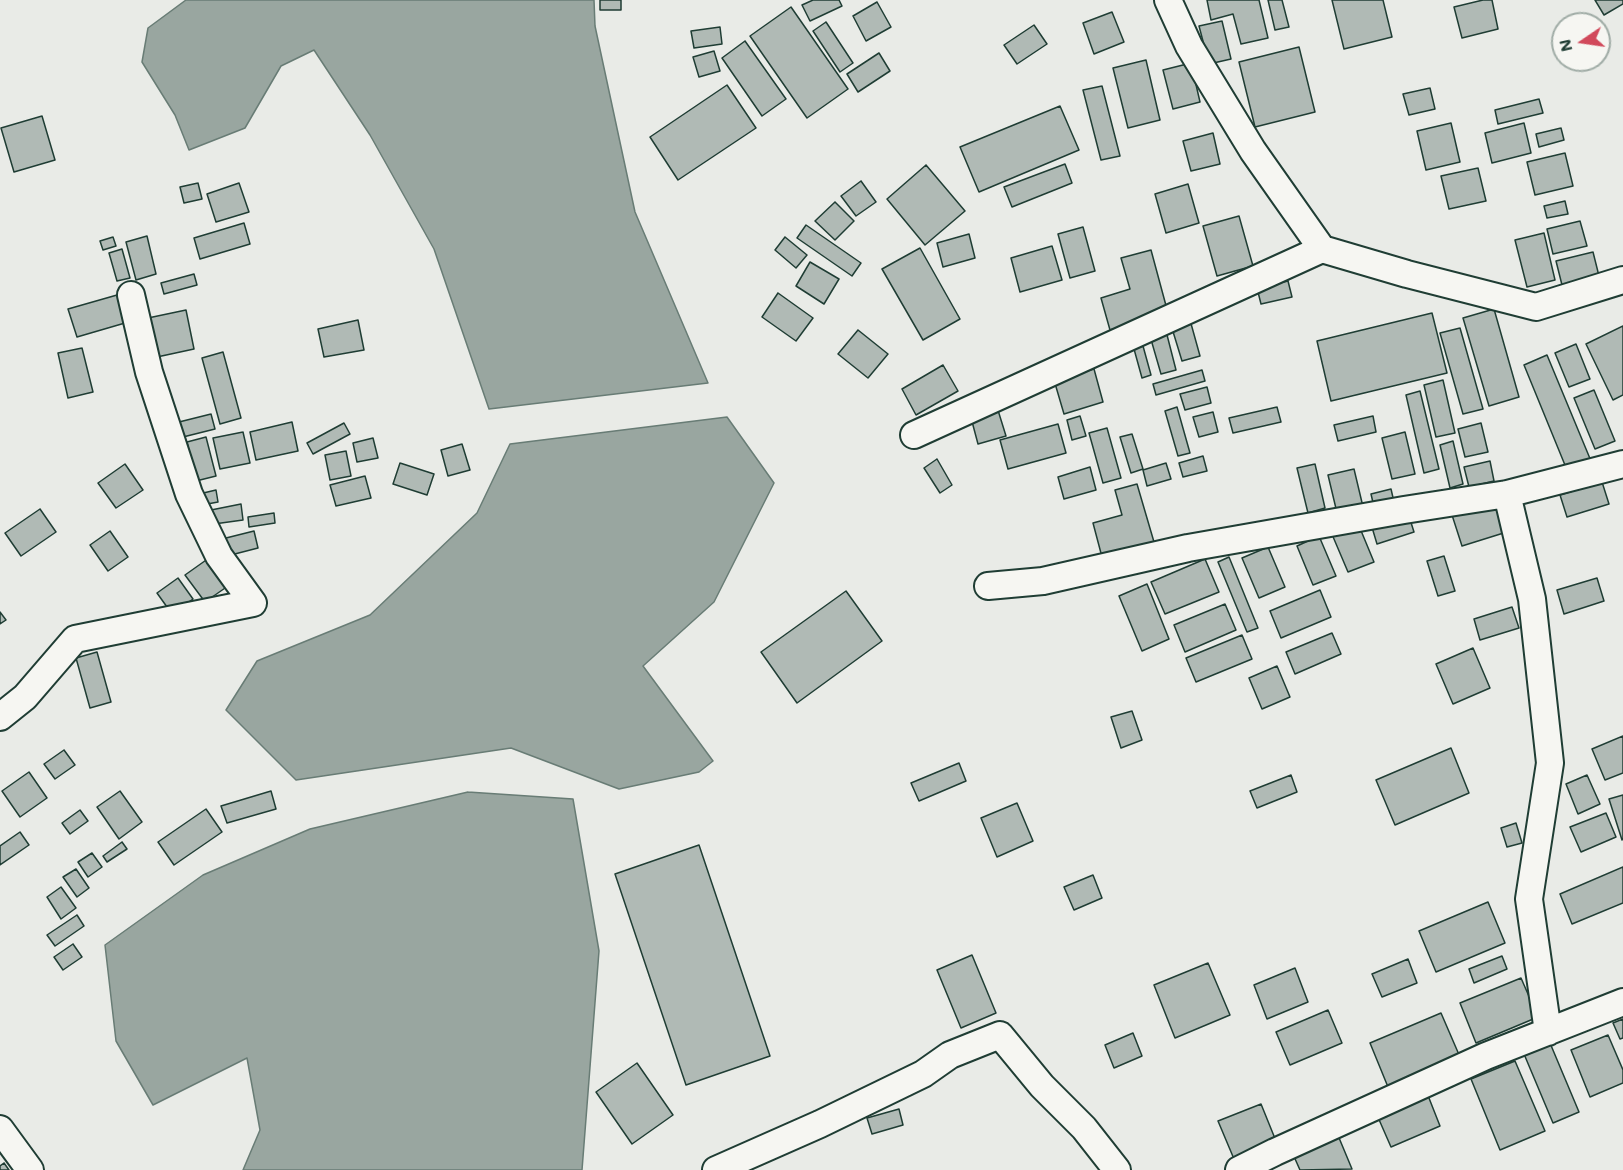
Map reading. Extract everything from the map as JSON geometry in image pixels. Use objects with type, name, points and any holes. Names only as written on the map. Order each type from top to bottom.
[{"type":"street","points":[[1168,0],[1189,46],[1253,151],[1322,249],[1407,274],[1536,307],[1623,280]]},
{"type":"street","points":[[914,435],[1322,249]]},
{"type":"street","points":[[0,717],[25,697],[75,639],[253,603],[219,556],[189,494],[149,372],[131,295]]},
{"type":"street","points":[[988,586],[1043,581],[1188,548],[1507,494],[1623,464]]},
{"type":"street","points":[[1507,494],[1532,599],[1550,763],[1529,899],[1548,1032]]},
{"type":"street","points":[[1239,1170],[1486,1056],[1623,1002]]},
{"type":"street","points":[[716,1170],[820,1124],[923,1074],[950,1056],[1000,1035],[1042,1086],[1084,1128],[1117,1170]]},
{"type":"street","points":[[0,1129],[30,1170]]},
{"type":"shaded area","points":[[186,0],[594,0],[595,26],[635,212],[708,383],[489,409],[434,249],[370,135],[314,50],[281,66],[245,128],[189,150],[175,115],[142,62],[148,28]]},
{"type":"shaded area","points":[[727,417],[774,483],[714,602],[643,666],[713,761],[699,772],[619,789],[511,748],[296,780],[226,710],[257,661],[370,615],[477,513],[510,444]]},
{"type":"shaded area","points":[[468,792],[573,799],[599,951],[582,1170],[243,1170],[260,1130],[247,1058],[153,1105],[116,1041],[105,945],[203,875],[310,829]]},
{"type":"building","points":[[600,0],[621,0],[621,10],[600,10]]},
{"type":"building","points":[[813,0],[839,0],[842,6],[810,21],[802,5]]},
{"type":"building","points":[[1207,0],[1259,0],[1268,38],[1241,44],[1233,14],[1211,20]]},
{"type":"building","points":[[1268,0],[1282,0],[1289,27],[1275,30]]},
{"type":"building","points":[[1332,0],[1383,0],[1392,37],[1344,49]]},
{"type":"building","points":[[1492,0],[1498,29],[1462,38],[1454,7]]},
{"type":"building","points":[[1595,0],[1623,0],[1623,4],[1609,12],[1602,12]]},
{"type":"building","points":[[877,2],[891,27],[866,41],[853,16]]},
{"type":"building","points":[[791,7],[848,89],[807,118],[750,36]]},
{"type":"building","points":[[1112,12],[1124,42],[1094,54],[1083,23]]},
{"type":"building","points":[[1222,21],[1231,59],[1209,64],[1199,26]]},
{"type":"building","points":[[826,22],[853,63],[840,72],[813,31]]},
{"type":"building","points":[[1034,25],[1047,44],[1017,64],[1004,45]]},
{"type":"building","points":[[720,27],[722,44],[694,48],[691,31]]},
{"type":"building","points":[[745,41],[786,99],[762,116],[722,58]]},
{"type":"building","points":[[1299,47],[1315,112],[1255,127],[1239,62]]},
{"type":"building","points":[[714,51],[720,71],[699,77],[693,57]]},
{"type":"building","points":[[879,53],[890,71],[858,92],[847,74]]},
{"type":"building","points":[[1146,60],[1160,120],[1128,128],[1113,68]]},
{"type":"building","points":[[1191,63],[1200,102],[1173,109],[1163,70]]},
{"type":"building","points":[[727,85],[756,128],[678,180],[650,137]]},
{"type":"building","points":[[1102,86],[1120,156],[1101,160],[1083,90]]},
{"type":"building","points":[[1430,88],[1435,109],[1409,115],[1403,94]]},
{"type":"building","points":[[1539,99],[1543,113],[1498,124],[1495,110]]},
{"type":"building","points":[[1060,106],[1079,150],[979,192],[960,147]]},
{"type":"building","points":[[42,116],[55,160],[14,172],[1,128]]},
{"type":"building","points":[[1451,123],[1460,162],[1426,170],[1417,131]]},
{"type":"building","points":[[1524,123],[1531,153],[1492,163],[1485,133]]},
{"type":"building","points":[[1561,128],[1564,140],[1539,147],[1536,134]]},
{"type":"building","points":[[1213,133],[1220,164],[1191,171],[1183,141]]},
{"type":"building","points":[[1565,153],[1573,186],[1535,195],[1527,162]]},
{"type":"building","points":[[1065,164],[1072,183],[1012,207],[1004,187]]},
{"type":"building","points":[[926,165],[965,211],[925,245],[887,199]]},
{"type":"building","points":[[1478,168],[1486,201],[1449,209],[1441,176]]},
{"type":"building","points":[[861,181],[876,202],[856,216],[841,196]]},
{"type":"building","points":[[198,183],[202,199],[184,203],[180,187]]},
{"type":"building","points":[[239,183],[249,212],[216,222],[207,194]]},
{"type":"building","points":[[1188,184],[1199,223],[1166,233],[1155,194]]},
{"type":"building","points":[[1565,201],[1568,214],[1547,218],[1544,206]]},
{"type":"building","points":[[835,202],[854,221],[835,240],[815,221]]},
{"type":"building","points":[[1239,216],[1253,266],[1217,276],[1203,226]]},
{"type":"building","points":[[1580,221],[1587,246],[1553,254],[1547,229]]},
{"type":"building","points":[[244,223],[250,244],[200,259],[194,238]]},
{"type":"building","points":[[806,225],[861,263],[852,276],[797,238]]},
{"type":"building","points":[[1083,227],[1095,271],[1070,278],[1058,234]]},
{"type":"building","points":[[1544,233],[1555,280],[1527,287],[1515,240]]},
{"type":"building","points":[[969,234],[975,258],[943,267],[937,243]]},
{"type":"building","points":[[147,236],[156,274],[136,280],[126,242]]},
{"type":"building","points":[[113,237],[116,246],[103,250],[100,241]]},
{"type":"building","points":[[785,237],[807,255],[796,268],[775,250]]},
{"type":"building","points":[[1052,246],[1062,280],[1020,292],[1011,258]]},
{"type":"building","points":[[920,248],[960,319],[923,340],[882,269]]},
{"type":"building","points":[[122,249],[130,278],[117,281],[109,253]]},
{"type":"building","points":[[1151,250],[1168,313],[1110,330],[1101,298],[1130,289],[1121,258]]},
{"type":"building","points":[[1593,252],[1599,276],[1562,285],[1556,261]]},
{"type":"building","points":[[810,262],[839,279],[824,304],[796,286]]},
{"type":"building","points":[[194,274],[197,285],[164,294],[161,283]]},
{"type":"building","points":[[1288,281],[1292,297],[1261,304],[1257,288]]},
{"type":"building","points":[[778,293],[813,318],[796,341],[762,317]]},
{"type":"building","points":[[117,295],[125,323],[77,337],[68,309]]},
{"type":"building","points":[[1494,309],[1519,397],[1489,406],[1463,318]]},
{"type":"building","points":[[186,310],[194,349],[157,357],[148,318]]},
{"type":"building","points":[[1432,313],[1447,373],[1331,401],[1317,341]]},
{"type":"building","points":[[358,320],[364,350],[324,357],[318,329]]},
{"type":"building","points":[[1190,320],[1200,356],[1182,361],[1171,325]]},
{"type":"building","points":[[1623,326],[1623,395],[1613,400],[1586,344]]},
{"type":"building","points":[[1460,328],[1483,409],[1463,414],[1440,333]]},
{"type":"building","points":[[858,330],[888,354],[868,378],[838,354]]},
{"type":"building","points":[[1166,331],[1176,370],[1161,374],[1150,336]]},
{"type":"building","points":[[1576,344],[1590,379],[1569,387],[1555,353]]},
{"type":"building","points":[[1143,346],[1151,375],[1142,378],[1134,349]]},
{"type":"building","points":[[82,348],[93,392],[68,398],[58,353]]},
{"type":"building","points":[[223,352],[241,418],[220,424],[202,358]]},
{"type":"building","points":[[1547,355],[1591,461],[1567,470],[1524,365]]},
{"type":"building","points":[[943,365],[958,391],[916,415],[902,389]]},
{"type":"building","points":[[1094,369],[1103,402],[1064,414],[1054,380]]},
{"type":"building","points":[[1202,370],[1205,381],[1156,395],[1153,384]]},
{"type":"building","points":[[1443,380],[1455,433],[1436,437],[1424,385]]},
{"type":"building","points":[[1207,387],[1211,403],[1185,410],[1180,394]]},
{"type":"building","points":[[1594,390],[1615,441],[1595,449],[1574,398]]},
{"type":"building","points":[[1420,391],[1439,469],[1424,473],[1406,395]]},
{"type":"building","points":[[997,407],[1006,436],[978,444],[970,414]]},
{"type":"building","points":[[1177,407],[1190,453],[1178,456],[1165,411]]},
{"type":"building","points":[[1277,407],[1281,422],[1233,433],[1229,418]]},
{"type":"building","points":[[1213,412],[1218,432],[1199,437],[1193,417]]},
{"type":"building","points":[[211,414],[215,429],[179,438],[175,423]]},
{"type":"building","points":[[1080,416],[1086,436],[1072,440],[1067,420]]},
{"type":"building","points":[[1373,416],[1376,432],[1338,441],[1334,425]]},
{"type":"building","points":[[292,422],[298,451],[256,460],[250,432]]},
{"type":"building","points":[[344,423],[350,434],[313,454],[307,443]]},
{"type":"building","points":[[1481,423],[1488,452],[1465,457],[1458,429]]},
{"type":"building","points":[[1058,424],[1066,453],[1008,469],[1000,440]]},
{"type":"building","points":[[1107,428],[1121,478],[1103,483],[1089,433]]},
{"type":"building","points":[[243,432],[250,463],[220,469],[213,438]]},
{"type":"building","points":[[1405,432],[1415,474],[1392,479],[1382,438]]},
{"type":"building","points":[[1132,434],[1143,469],[1131,473],[1120,437]]},
{"type":"building","points":[[206,437],[216,476],[196,481],[187,442]]},
{"type":"building","points":[[373,438],[378,458],[357,462],[353,443]]},
{"type":"building","points":[[1453,441],[1463,484],[1450,488],[1440,445]]},
{"type":"building","points":[[462,444],[470,470],[448,476],[441,450]]},
{"type":"building","points":[[346,451],[351,476],[330,480],[325,455]]},
{"type":"building","points":[[1203,456],[1207,471],[1183,477],[1179,463]]},
{"type":"building","points":[[937,459],[952,485],[940,493],[924,468]]},
{"type":"building","points":[[1490,461],[1494,481],[1469,487],[1464,467]]},
{"type":"building","points":[[400,463],[434,474],[427,495],[393,484]]},
{"type":"building","points":[[1166,463],[1171,479],[1147,486],[1143,470]]},
{"type":"building","points":[[125,464],[143,490],[116,508],[98,483]]},
{"type":"building","points":[[1315,464],[1325,508],[1308,513],[1297,468]]},
{"type":"building","points":[[1090,467],[1096,490],[1064,499],[1058,477]]},
{"type":"building","points":[[1354,469],[1364,511],[1338,517],[1328,475]]},
{"type":"building","points":[[365,476],[371,498],[336,506],[330,485]]},
{"type":"building","points":[[1602,482],[1609,504],[1567,517],[1560,495]]},
{"type":"building","points":[[1137,484],[1154,542],[1102,557],[1093,523],[1122,515],[1115,490]]},
{"type":"building","points":[[1391,489],[1394,502],[1374,507],[1371,494]]},
{"type":"building","points":[[216,490],[218,502],[202,505],[199,494]]},
{"type":"building","points":[[1500,500],[1510,531],[1462,546],[1452,515]]},
{"type":"building","points":[[241,504],[243,520],[214,524],[211,510]]},
{"type":"building","points":[[40,509],[56,532],[21,556],[5,533]]},
{"type":"building","points":[[274,513],[275,523],[249,527],[248,517]]},
{"type":"building","points":[[1408,513],[1414,532],[1377,544],[1371,524]]},
{"type":"building","points":[[1357,521],[1374,562],[1348,572],[1331,532]]},
{"type":"building","points":[[110,531],[128,557],[108,571],[90,545]]},
{"type":"building","points":[[254,531],[258,548],[227,556],[222,539]]},
{"type":"building","points":[[1319,536],[1336,576],[1313,585],[1297,546]]},
{"type":"building","points":[[1268,547],[1285,587],[1259,598],[1242,558]]},
{"type":"building","points":[[1444,556],[1455,591],[1438,596],[1427,561]]},
{"type":"building","points":[[1229,557],[1258,628],[1247,632],[1218,562]]},
{"type":"building","points":[[209,558],[228,586],[205,602],[185,575]]},
{"type":"building","points":[[1205,559],[1219,592],[1165,614],[1151,582]]},
{"type":"building","points":[[178,578],[193,599],[172,614],[157,593]]},
{"type":"building","points":[[1597,578],[1604,601],[1564,614],[1557,590]]},
{"type":"building","points":[[1147,584],[1169,639],[1142,651],[1119,596]]},
{"type":"building","points":[[1320,590],[1331,617],[1281,638],[1270,611]]},
{"type":"building","points":[[846,591],[882,641],[797,703],[761,652]]},
{"type":"building","points":[[1225,604],[1236,630],[1185,652],[1174,625]]},
{"type":"building","points":[[1512,607],[1519,628],[1480,640],[1474,619]]},
{"type":"building","points":[[0,612],[6,620],[0,624]]},
{"type":"building","points":[[1332,633],[1341,654],[1295,674],[1286,652]]},
{"type":"building","points":[[1242,635],[1252,659],[1196,682],[1186,658]]},
{"type":"building","points":[[1473,648],[1490,688],[1453,704],[1436,664]]},
{"type":"building","points":[[97,652],[111,702],[90,708],[76,658]]},
{"type":"building","points":[[1277,666],[1290,697],[1262,709],[1249,678]]},
{"type":"building","points":[[1132,711],[1142,740],[1121,748],[1111,717]]},
{"type":"building","points":[[1623,736],[1623,773],[1605,780],[1592,749]]},
{"type":"building","points":[[1451,748],[1469,793],[1395,825],[1376,780]]},
{"type":"building","points":[[64,750],[75,765],[55,779],[44,764]]},
{"type":"building","points":[[959,763],[966,781],[919,801],[911,783]]},
{"type":"building","points":[[29,772],[47,798],[20,817],[2,791]]},
{"type":"building","points":[[1291,775],[1297,792],[1257,808],[1250,791]]},
{"type":"building","points":[[1587,775],[1600,804],[1578,814],[1566,784]]},
{"type":"building","points":[[120,791],[142,822],[119,839],[97,807]]},
{"type":"building","points":[[271,791],[276,809],[227,823],[221,806]]},
{"type":"building","points":[[1623,795],[1623,839],[1622,840],[1609,799]]},
{"type":"building","points":[[1017,803],[1033,841],[997,857],[981,818]]},
{"type":"building","points":[[206,809],[222,832],[174,865],[158,842]]},
{"type":"building","points":[[80,810],[88,821],[70,834],[62,823]]},
{"type":"building","points":[[1606,813],[1616,837],[1581,852],[1570,827]]},
{"type":"building","points":[[1516,823],[1522,843],[1507,847],[1501,828]]},
{"type":"building","points":[[20,832],[29,845],[0,865],[0,846]]},
{"type":"building","points":[[122,842],[127,849],[107,862],[103,856]]},
{"type":"building","points":[[699,845],[770,1056],[686,1085],[615,874]]},
{"type":"building","points":[[92,853],[102,867],[88,877],[78,862]]},
{"type":"building","points":[[1623,867],[1623,903],[1572,924],[1560,894]]},
{"type":"building","points":[[76,869],[89,888],[77,897],[63,877]]},
{"type":"building","points":[[1093,875],[1102,898],[1074,910],[1064,887]]},
{"type":"building","points":[[61,887],[76,908],[61,919],[47,897]]},
{"type":"building","points":[[1488,902],[1505,943],[1436,972],[1419,931]]},
{"type":"building","points":[[77,915],[84,926],[55,946],[47,935]]},
{"type":"building","points":[[73,944],[82,957],[63,970],[54,957]]},
{"type":"building","points":[[972,955],[996,1013],[961,1028],[937,970]]},
{"type":"building","points":[[1502,956],[1507,969],[1474,983],[1469,969]]},
{"type":"building","points":[[1408,959],[1417,983],[1382,997],[1372,974]]},
{"type":"building","points":[[1208,963],[1230,1015],[1175,1038],[1154,985]]},
{"type":"building","points":[[1295,968],[1308,1002],[1267,1019],[1254,985]]},
{"type":"building","points":[[1521,978],[1538,1017],[1476,1043],[1460,1003]]},
{"type":"building","points":[[1328,1010],[1342,1043],[1290,1065],[1276,1032]]},
{"type":"building","points":[[1441,1013],[1460,1057],[1388,1087],[1370,1043]]},
{"type":"building","points":[[1623,1019],[1623,1038],[1620,1039],[1613,1023]]},
{"type":"building","points":[[1133,1033],[1142,1056],[1114,1068],[1105,1045]]},
{"type":"building","points":[[1608,1035],[1623,1070],[1623,1083],[1590,1097],[1571,1050]]},
{"type":"building","points":[[1550,1043],[1579,1112],[1553,1123],[1524,1054]]},
{"type":"building","points":[[1515,1061],[1545,1131],[1500,1150],[1471,1079]]},
{"type":"building","points":[[637,1063],[673,1115],[632,1144],[596,1092]]},
{"type":"building","points":[[1427,1093],[1440,1126],[1391,1147],[1377,1115]]},
{"type":"building","points":[[1261,1104],[1276,1141],[1234,1159],[1218,1121]]},
{"type":"building","points":[[899,1109],[903,1125],[872,1134],[867,1118]]},
{"type":"building","points":[[1337,1133],[1352,1169],[1300,1170],[1292,1152]]},
{"type":"building","points":[[4,1163],[9,1170],[0,1170],[0,1166]]}]
